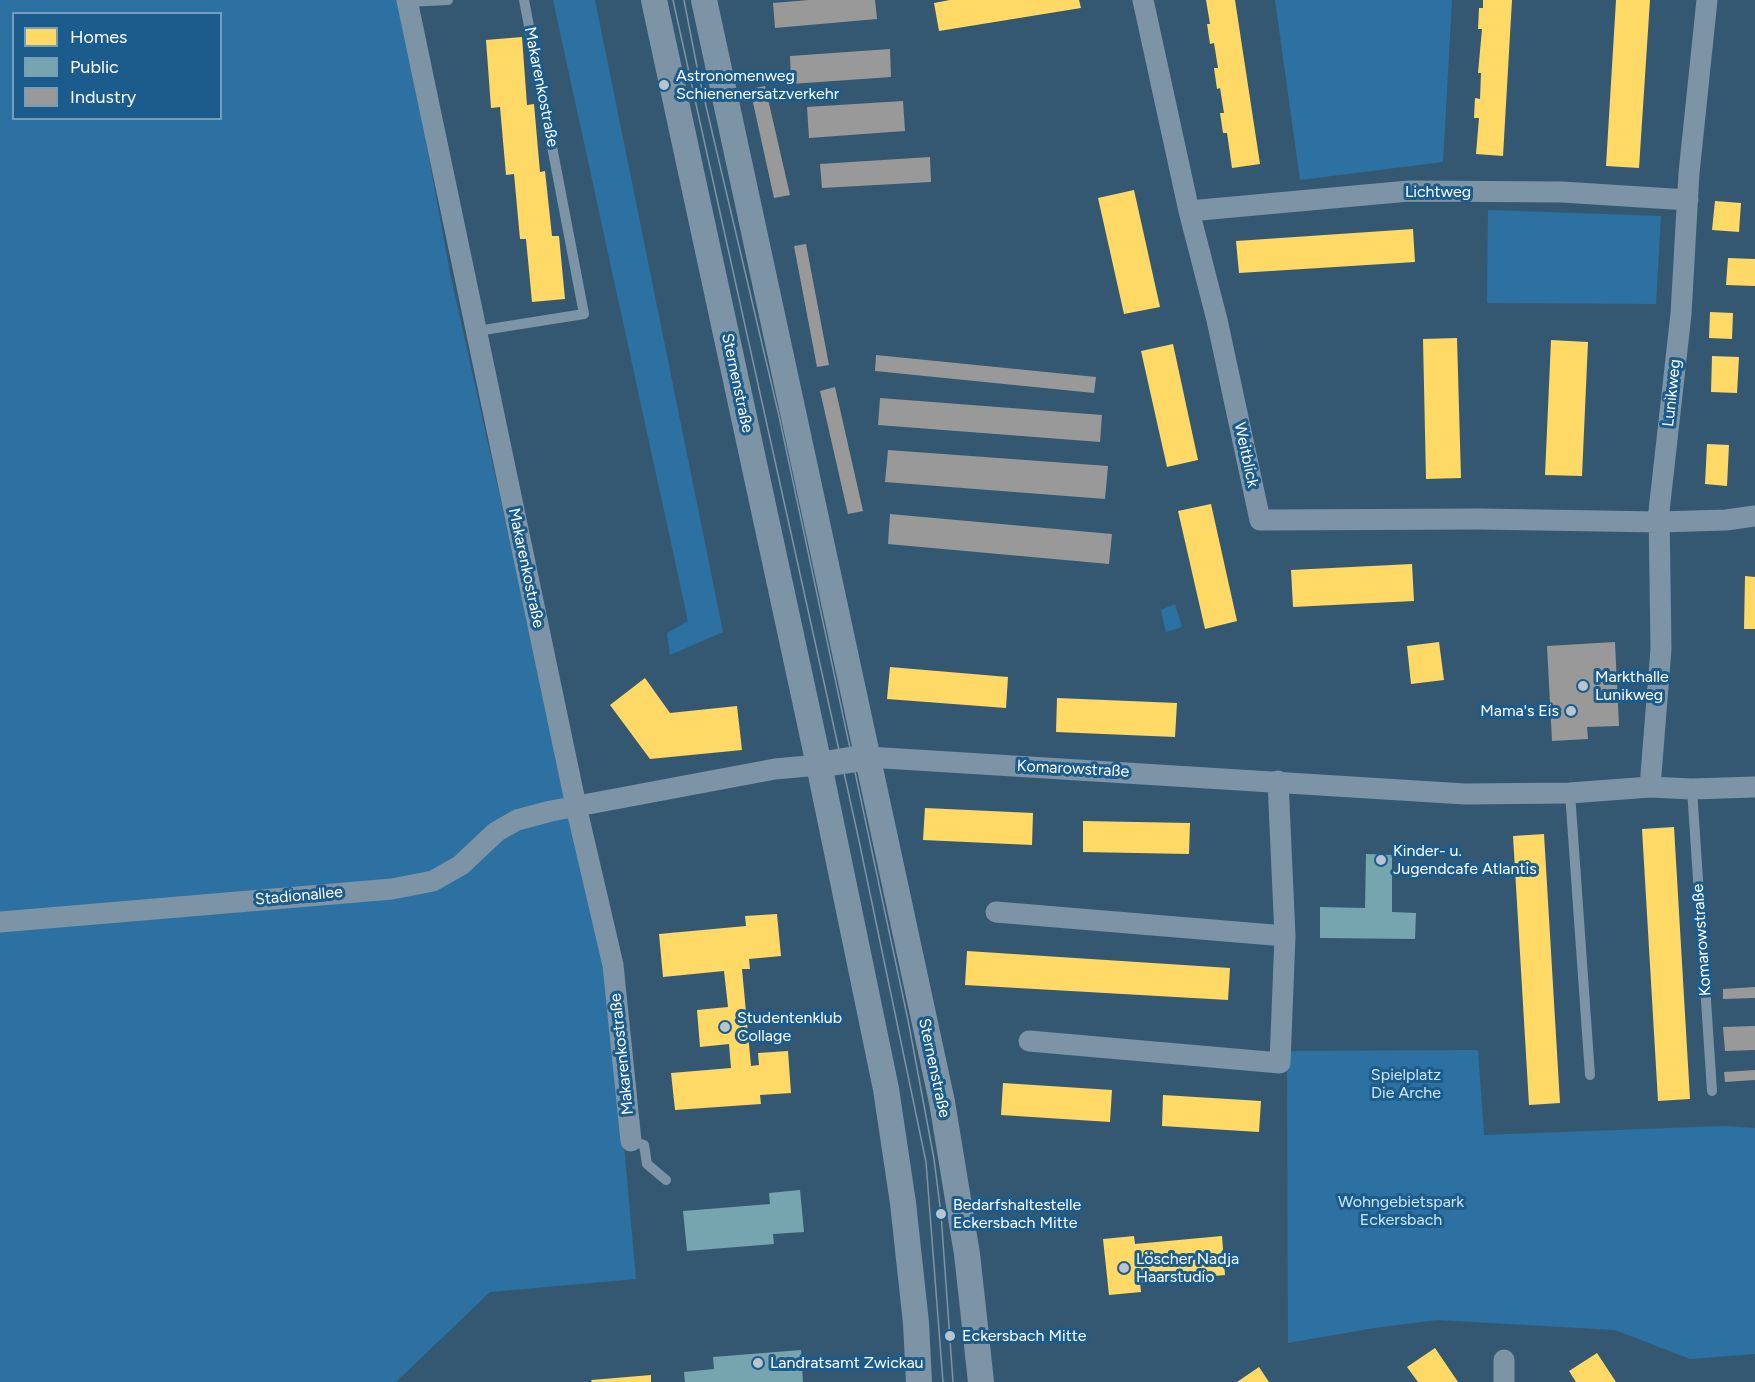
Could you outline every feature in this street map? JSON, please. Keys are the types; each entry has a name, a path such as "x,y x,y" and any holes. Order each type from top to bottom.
{"street":[{"name":"Sternenstraße","path":"654,0 819,765 886,1089 903,1203 916,1323 919,1382"},
{"name":"Sternenstraße","path":"704,0 942,1102 967,1254 981,1382"},
{"name":"Weitblick","path":"1143,0 1188,211 1217,320 1260,520 1480,519 1659,522"},
{"name":"Lunikweg","path":"1650,787 1660,650 1659,522 1681,314 1689,173 1707,0"},
{"name":"Makarenkostraße","path":"407,1 576,806 613,965 631,1141"},
{"name":"Lichtweg","path":"1188,211 1409,191 1562,192 1688,200"},
{"path":"1659,522 1726,520 1755,516"},
{"path":"576,806 775,769 868,757"},
{"name":"Komarowstraße","path":"868,757 1465,794 1570,793 1650,787 1692,789 1755,787"},
{"path":"1029,1041 1280,1063 1285,936 1278,781"},
{"name":"Stadionallee","path":"0,922 392,889 433,881 461,865 496,832 517,820 576,806"},
{"path":"996,912 1285,936"},
{"path":"1504,1360 1504,1382"}],"lane":[{"name":"Makarenkostraße","path":"407,1 448,0"},
{"name":"Makarenkostraße","path":"477,331 584,314 524,0"},
{"name":"Komarowstraße","path":"1692,789 1712,1091"},
{"path":"1570,793 1590,1075"},
{"name":"Makarenkostraße","path":"631,1141 644,1145 647,1164 666,1180"}],"green space":[{"path":"0,0 400,0 450,273 610,990 636,1279 490,1292 396,1382 0,1382"},
{"path":"553,0 595,0 723,632 670,655 667,633 688,621"},
{"path":"1275,0 1452,0 1443,162 1300,180"},
{"path":"1488,210 1661,216 1656,304 1487,303"},
{"path":"1175,604 1182,627 1166,632 1161,610"},
{"name":"Wohngebietspark Eckersbach","path":"1478,1050 1484,1135 1722,1126 1755,1128 1755,1354 1690,1359 1615,1330 1437,1320 1288,1343 1287,1051"}],"building: Homes":[{"path":"950,0 1079,0 1081,8 939,31 934,3"},
{"path":"1206,0 1235,0 1260,164 1232,168 1227,133 1223,133 1220,113 1224,113 1220,88 1217,89 1214,68 1218,68 1214,43 1210,44 1207,24 1210,24"},
{"path":"1483,0 1512,0 1503,156 1476,154 1479,118 1474,118 1475,98 1480,99 1481,73 1478,73 1482,29 1478,29 1479,8 1483,8"},
{"path":"1616,0 1650,0 1639,168 1606,166"},
{"path":"522,37 527,105 534,104 540,172 545,171 552,236 559,236 565,299 532,302 526,239 520,239 514,174 506,175 500,107 491,108 486,40"},
{"path":"1134,190 1160,307 1124,314 1098,198"},
{"path":"1715,201 1741,203 1739,232 1712,230"},
{"path":"1413,229 1415,262 1239,273 1236,241"},
{"path":"1728,258 1755,259 1755,286 1726,285"},
{"path":"1710,312 1733,313 1732,339 1709,338"},
{"path":"1457,338 1461,478 1426,479 1423,339"},
{"path":"1551,340 1588,342 1582,476 1545,475"},
{"path":"1173,344 1198,460 1167,467 1141,351"},
{"path":"1712,356 1739,357 1737,393 1711,392"},
{"path":"1707,444 1729,445 1727,486 1705,484"},
{"path":"1211,504 1237,621 1205,629 1178,511"},
{"path":"1412,564 1414,601 1293,607 1291,570"},
{"path":"1745,576 1755,577 1755,629 1744,629"},
{"path":"1439,642 1444,680 1411,684 1407,646"},
{"path":"890,667 1008,677 1006,708 887,699"},
{"path":"645,678 670,713 737,706 742,750 650,759 610,705"},
{"path":"1057,698 1177,703 1175,737 1056,732"},
{"path":"925,808 1033,813 1032,845 923,840"},
{"path":"1083,821 1190,823 1189,854 1083,852"},
{"path":"1674,827 1690,1099 1658,1101 1642,829"},
{"path":"1544,834 1560,1103 1529,1105 1513,836"},
{"path":"777,914 781,956 749,959 750,969 742,969 751,1066 759,1065 758,1053 788,1051 791,1093 760,1095 761,1104 675,1110 671,1073 731,1068 729,1044 700,1047 697,1010 728,1007 724,971 663,977 659,934 746,926 745,916"},
{"path":"967,951 1230,968 1228,1000 965,985"},
{"path":"1003,1083 1112,1090 1110,1122 1001,1115"},
{"path":"1163,1095 1261,1101 1259,1132 1162,1126"},
{"path":"1134,1236 1135,1244 1222,1236 1225,1275 1140,1283 1141,1292 1109,1295 1103,1239"},
{"path":"1435,1348 1458,1382 1418,1382 1407,1367"},
{"path":"1597,1353 1616,1382 1576,1382 1569,1371"},
{"path":"1259,1367 1269,1382 1237,1382"},
{"path":"651,1375 651,1382 592,1382 591,1380"}],"building: Public":[{"path":"1366,854 1392,855 1392,912 1416,913 1415,939 1320,938 1320,907 1365,908"},
{"path":"800,1190 804,1232 773,1234 774,1244 687,1251 683,1211 770,1204 769,1193"},
{"name":"Landratsamt Zwickau","path":"801,1350 803,1382 685,1382 684,1372 714,1369 713,1357"}],"building: Industry":[{"path":"809,0 875,0 877,19 775,28 773,3"},
{"path":"890,49 891,77 791,84 790,56"},
{"path":"765,86 790,195 774,198 750,89"},
{"path":"903,101 905,131 809,138 807,107"},
{"path":"930,157 931,182 822,188 820,164"},
{"path":"806,244 829,365 817,367 794,246"},
{"path":"876,355 1096,377 1094,393 875,371"},
{"path":"835,387 863,511 848,514 820,391"},
{"path":"880,398 1102,415 1100,442 878,425"},
{"path":"888,450 1108,466 1105,499 885,482"},
{"path":"890,514 1112,534 1109,564 888,544"},
{"name":"Markthalle Lunikweg","path":"1615,642 1619,726 1587,727 1588,739 1552,741 1547,646"},
{"path":"1755,987 1755,998 1723,999 1723,989"},
{"path":"1755,1026 1755,1050 1725,1051 1723,1027"},
{"path":"1755,1070 1755,1080 1725,1082 1724,1072"}],"tram line":[{"path":"673,0 858,836 926,1162 943,1382"},
{"path":"684,0 698,72 779,416 908,1020 934,1159 941,1214 953,1382"}],"place":[{"name":"Astronomenweg Schienenersatzverkehr","path":"664,85"},
{"name":"Markthalle Lunikweg","path":"1583,686"},
{"name":"Mama's Eis","path":"1571,711"},
{"name":"Kinder- u. Jugendcafe Atlantis","path":"1381,860"},
{"name":"Studentenklub Collage","path":"725,1027"},
{"name":"Bedarfshaltestelle Eckersbach Mitte","path":"941,1214"},
{"name":"Löscher Nadja Haarstudio","path":"1124,1268"},
{"name":"Eckersbach Mitte","path":"950,1336"},
{"name":"Landratsamt Zwickau","path":"758,1363"}],"park label":[{"name":"Spielplatz Die Arche","path":"1406,1084"}]}
